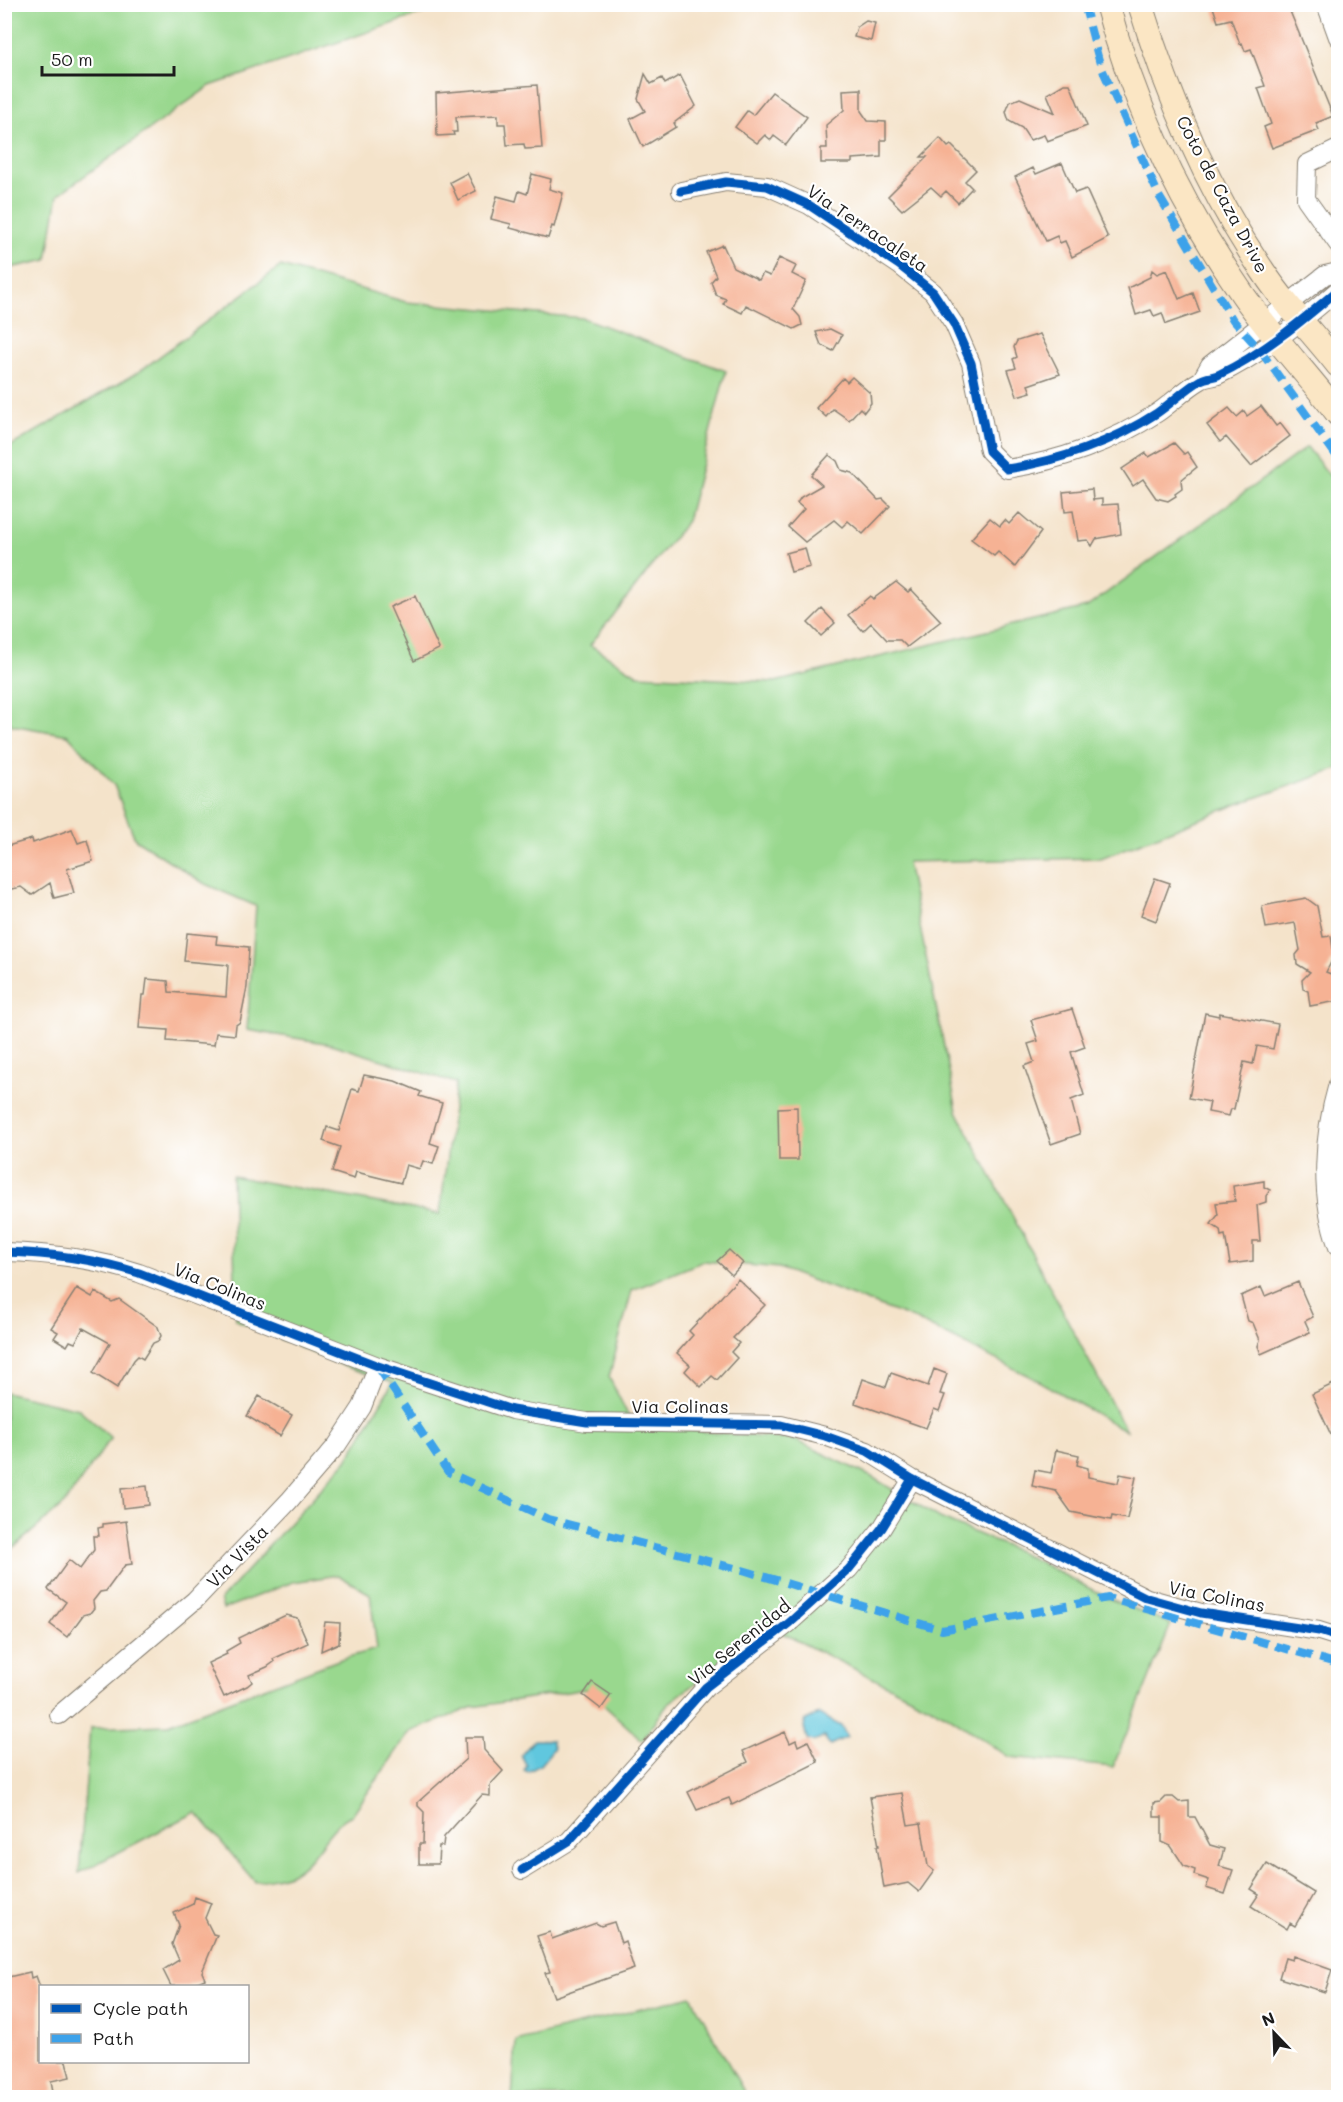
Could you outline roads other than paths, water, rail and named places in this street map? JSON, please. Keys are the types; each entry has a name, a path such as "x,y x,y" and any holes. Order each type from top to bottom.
{"main road":[{"name":"Coto de Caza Drive","path":"1107,4 1131,80 1156,141 1209,243 1240,291 1338,414"},
{"name":"Coto de Caza Drive","path":"1140,4 1168,90 1209,178 1259,265 1338,365"}],"street":[{"path":"1326,4 1338,37"},
{"path":"1338,149 1307,164 1306,199 1338,244"},
{"name":"Via Terracaleta","path":"681,190 726,182 767,186 809,205 933,292 954,324 971,363 989,451 1007,469 1039,464 1116,437 1157,414 1202,379 1210,365 1271,330 1295,312"},
{"path":"1295,312 1325,275 1338,272"},
{"path":"1295,312 1338,290"},
{"path":"1338,1084 1329,1116 1325,1153 1330,1212 1338,1247"},
{"name":"Via Colinas","path":"4,1252 47,1253 112,1265 165,1282 378,1366 512,1410 587,1422 781,1425 825,1436 867,1451 912,1479 1147,1598 1201,1613 1319,1631 1338,1637"},
{"name":"Via Vista","path":"59,1714 195,1600 282,1510 337,1445 362,1407 378,1366"},
{"name":"Via Serenidad","path":"522,1870 569,1841 706,1687 789,1623 849,1569 882,1528 912,1479"}],"water":[{"path":"819,1714 841,1726 847,1737 830,1745 824,1737 813,1741 807,1739 804,1727 806,1720"},
{"path":"534,1740 551,1740 554,1748 540,1765 528,1772 524,1770 527,1766 521,1755"}]}
